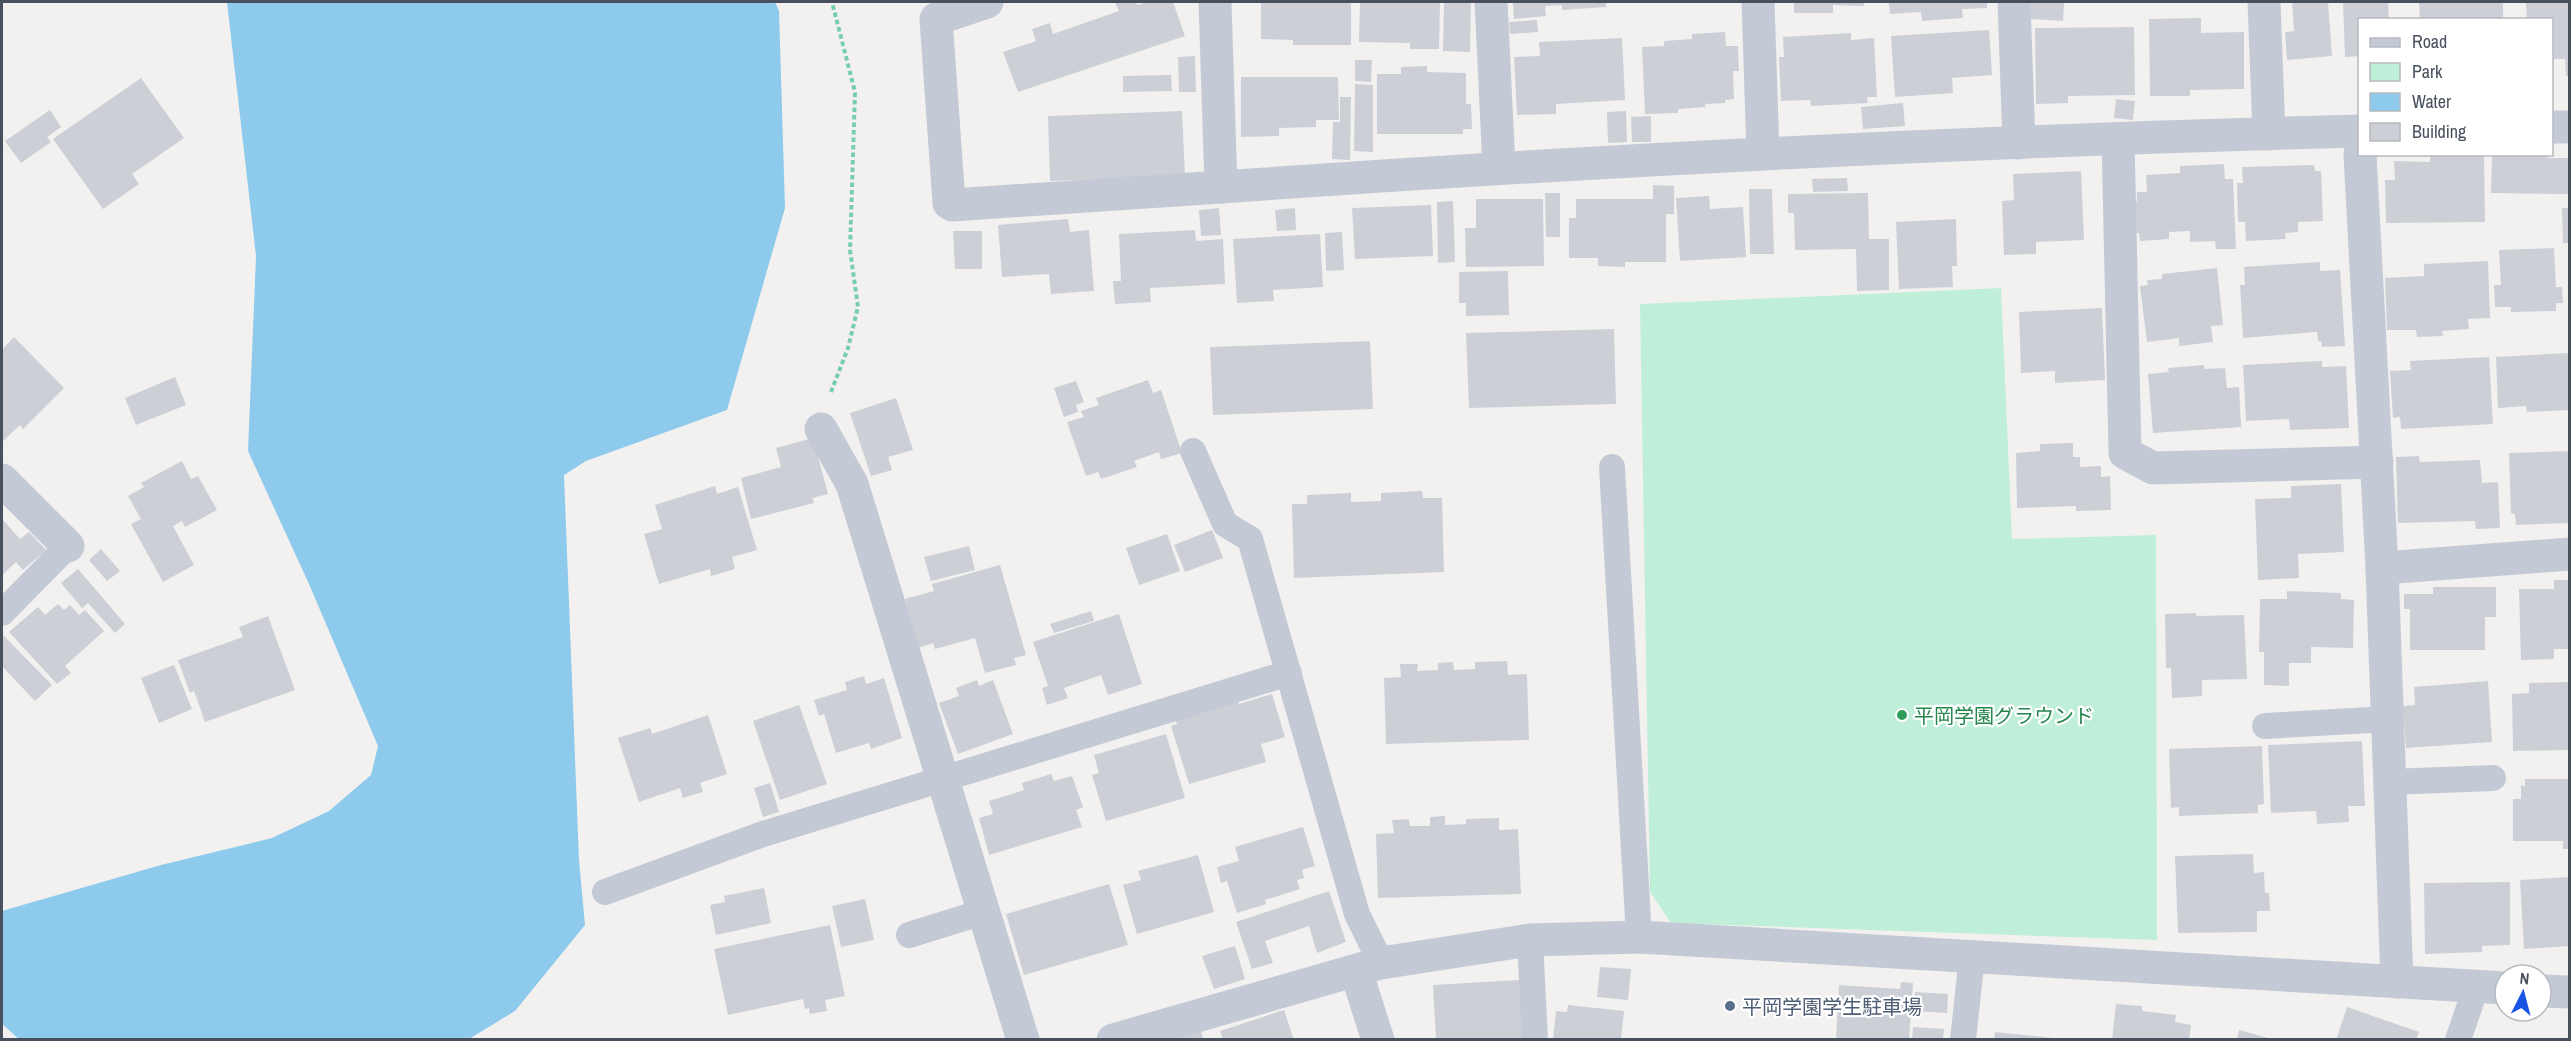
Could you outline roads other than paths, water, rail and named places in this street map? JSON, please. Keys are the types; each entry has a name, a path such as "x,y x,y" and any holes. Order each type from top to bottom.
{"street":[{"path":"987,2 936,19 949,203 952,205 1499,167 2019,143 2358,131"},
{"path":"1215,2 1221,187"},
{"path":"1491,2 1499,167"},
{"path":"1758,2 1763,154"},
{"path":"2014,2 2019,143"},
{"path":"2264,2 2269,134"},
{"path":"2553,127 2570,127"},
{"path":"2118,139 2125,453 2153,468 2377,462"},
{"path":"2360,156 2382,568 2397,982"},
{"path":"821,429 852,484 1023,1040"},
{"path":"2,480 68,546"},
{"path":"2382,568 2570,554"},
{"path":"1113,1040 1368,967 1530,940 1639,937 2491,988"},
{"path":"1368,967 1378,1040"},
{"path":"2553,991 2570,992"}],"lane":[{"path":"1193,451 1225,524 1250,539 1357,914 1368,967"},
{"path":"1612,467 1639,937"},
{"path":"2,613 68,546"},
{"path":"604,892 763,834 1289,673"},
{"path":"2265,726 2388,719"},
{"path":"2390,782 2493,778"},
{"path":"909,934 983,912"},
{"path":"1530,940 1535,1040"},
{"path":"1963,1040 1972,956"},
{"path":"2458,1040 2491,988"}],"water":[{"path":"227,2 775,2 779,11 785,208 727,410 586,461 564,475 579,860 585,925 515,1011 469,1039 20,1040 2,1024 2,911 161,865 272,838 329,811 371,775 378,746 309,584 248,451 256,256"}],"place":[{"name":"平岡学園グラウンド","path":"1902,715"},
{"name":"平岡学園学生駐車場","path":"1730,1006"}]}
